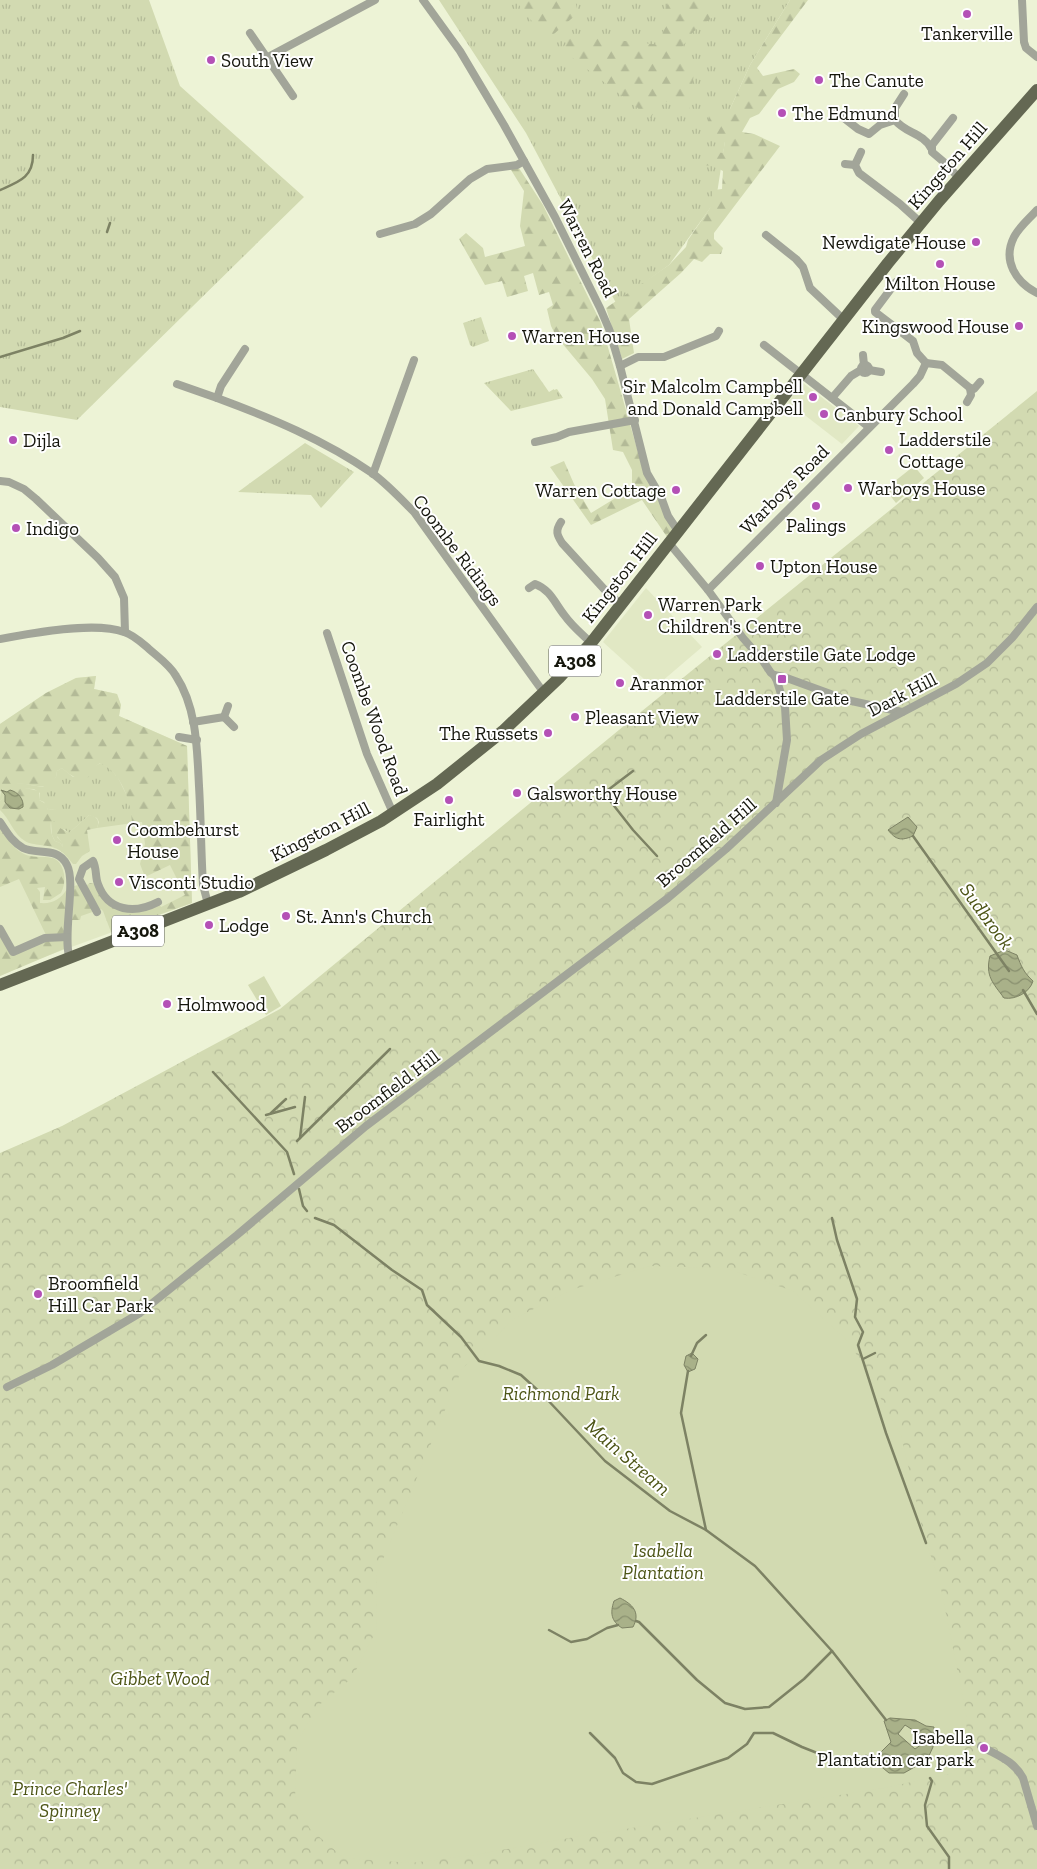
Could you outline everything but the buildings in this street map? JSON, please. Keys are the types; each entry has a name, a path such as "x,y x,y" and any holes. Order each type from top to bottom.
{"main road":[{"name":"Kingston Hill","path":"0,985 69,956 239,892 295,866 358,834 393,813 454,771 503,731 544,694 591,643 843,319 921,223 1037,90"}],"street":[{"path":"268,58 375,0"},
{"name":"Warren Road","path":"423,0 460,52 524,161 600,308 609,329 620,366 647,473 661,498 668,516 678,531"},
{"path":"1022,0 1024,42 1026,48 1037,57"},
{"path":"250,33 294,96"},
{"path":"904,94 895,108 895,120 903,128 924,138 932,152 960,179"},
{"path":"835,111 858,129 870,134 880,125 895,120"},
{"path":"931,148 932,144 953,118"},
{"path":"855,165 861,152"},
{"path":"380,234 415,224 431,214 470,179 487,168 517,165 524,161"},
{"path":"845,164 855,165"},
{"path":"855,165 859,173 900,204 921,223"},
{"path":"1037,210 1013,238 1010,257 1016,276 1023,285 1037,293"},
{"path":"766,235 803,266 810,288 843,319"},
{"path":"896,282 875,312 913,341 917,353 925,365 942,365 970,388 971,395 967,402"},
{"path":"620,366 638,357 664,357 716,336 720,331"},
{"path":"764,345 869,427"},
{"path":"217,398 221,386 245,349"},
{"path":"863,355 865,368"},
{"path":"373,474 414,360"},
{"name":"Warboys Road","path":"708,590 913,384 920,376 925,365"},
{"path":"832,398 851,376 865,368 881,372"},
{"path":"970,388 974,389 980,382"},
{"name":"Coombe Ridings","path":"177,384 270,418 321,443 373,474 414,512 544,694"},
{"path":"535,442 569,432 634,420"},
{"path":"0,480 24,489 36,499 98,558 115,577 124,598 125,632"},
{"path":"561,522 556,528 557,535 562,543 621,605"},
{"path":"669,543 741,632 770,673 784,676 847,700 902,712"},
{"path":"530,588 535,584 543,587 552,596 566,617 591,643"},
{"name":"Dark Hill","path":"776,803 821,760 861,734 956,684 988,662 1012,638 1037,607"},
{"path":"0,639 49,630 103,628 125,632 160,658 176,675 188,700 197,740 202,885 208,904"},
{"name":"Coombe Wood Road","path":"327,633 367,754 393,813"},
{"path":"774,675 783,697 787,726 786,753 775,799 776,803"},
{"path":"224,717 228,706"},
{"path":"193,722 224,717"},
{"path":"224,717 234,726"},
{"path":"179,737 197,740"},
{"name":"Broomfield Hill","path":"7,1387 52,1365 140,1313 237,1235 366,1126 668,898 726,849 776,803"},
{"path":"0,822 14,842 24,848 55,853 67,865 70,882 67,937 69,956"},
{"path":"97,912 79,880 83,868 93,861 96,866 97,883 116,906 125,909 136,909 148,907 158,902"},
{"path":"70,882 79,880"},
{"path":"0,929 13,952 45,938 67,937"},
{"path":"981,1746 1008,1760 1019,1771 1023,1778 1037,1826"}],"shaded area":[{"name":"Canbury School","path":"803,383 859,426 842,444 788,402"},
{"name":"Warren Park Children's Centre","path":"646,588 702,647 654,688 603,642"},
{"path":"96,676 94,689 117,694 121,705 119,716 187,746 192,903 33,961 0,976 0,724 46,693 76,678"}],"green space":[{"path":"0,0 149,0 180,86 304,197 77,420 0,407"},
{"path":"439,0 790,0 750,65 730,109 716,200 669,265 616,303 526,133"},
{"path":"515,0 575,0 578,13 547,40"},
{"path":"669,0 709,0 713,17 693,32 680,50 663,46 695,65 689,111 660,99 651,118 562,50 571,35 661,45 663,31 670,20 663,16"},
{"path":"790,0 808,0 757,68 763,76 794,69 800,74 794,82 778,89 759,114 750,118 742,132 754,134 780,146 714,233 714,239 723,248 721,254 710,254 702,262 694,259 629,319 634,353 622,359 606,308 669,265 686,247 688,240 710,208 714,190 722,189 723,171 698,162 704,150 723,153 725,141 707,127 709,116 730,109 750,65"},
{"path":"508,165 517,165 543,205 601,323 644,473 658,497 673,530 667,537 642,500 591,525 550,467 564,461 574,484 591,513 632,488 632,470 623,452 613,450 605,399 592,379 556,336 551,326 547,309 553,305 549,292 539,295 533,273 524,276 528,291 507,297 502,281 485,285 459,239 466,233 483,248 485,257 525,246 520,226 524,191"},
{"path":"481,317 489,341 473,347 470,345 463,323"},
{"path":"533,369 549,392 557,389 563,398 511,411 484,383"},
{"name":"Richmond Park","path":"1037,391 1037,1869 0,1869 0,1153 62,1126 280,1009 642,711"},
{"path":"305,443 354,472 321,508 311,495 238,492"},
{"path":"914,466 924,478 896,503 885,489"},
{"path":"96,676 94,689 117,694 121,705 119,716 187,746 192,903 111,932 101,909 81,916 80,920 72,920 74,886 78,885 81,889 90,883 96,884 118,909 159,904 161,907 185,895 170,865 145,877 140,864 145,844 142,822 132,822 127,796 114,773 100,763 92,769 89,777 85,778 74,777 62,768 57,771 56,777 49,786 17,783 10,784 0,792 0,724 46,693 76,678"},
{"path":"101,763 111,769 119,780 130,802 133,823 97,828 99,822 97,818 89,815 69,833 64,829 57,837 62,842 63,847 55,841 52,835 51,821 58,821 55,809 48,810 44,802 39,800 40,793 34,789 11,788 0,801 1,792 9,784 15,783 43,787 56,777 57,771 62,768 73,777"},
{"path":"11,788 39,791 39,800 46,804 48,810 55,809 60,813 62,817 59,821 51,821 51,829 55,841 63,847 56,834 60,828 69,833 89,815 96,818 98,821 97,828 87,830 90,851 82,856 76,864 73,864 59,850 28,843 21,838 0,810 0,801"},
{"path":"0,828 20,852 30,856 53,858 62,866 64,886 61,893 50,900 43,900 45,887 37,888 40,892 40,903 48,903 55,900 62,896 67,889 65,934 46,935 19,879 0,887"},
{"path":"0,935 10,954 44,940 64,940 64,949 0,976"},
{"path":"264,976 281,1006 266,1015 248,985"},
{"name":"Isabella Plantation","path":"650,1266 725,1268 793,1291 850,1343 901,1435 923,1532 940,1584 966,1714 967,1743 953,1773 884,1788 474,1855 411,1863 344,1858 310,1829 295,1799 297,1742 318,1706 352,1678 376,1631 377,1574 462,1369 514,1319 571,1290"}],"water":[{"path":"1,790 7,792 10,790 18,794 23,801 23,807 19,809 10,808 5,802 5,795"},
{"path":"908,817 917,827 913,836 899,839 888,830"},
{"path":"1005,950 1017,955 1023,969 1033,981 1026,992 1013,998 1004,998 989,974 990,956"},
{"path":"692,1353 698,1359 695,1369 688,1372 684,1365 686,1356"},
{"path":"620,1598 628,1603 636,1613 633,1627 622,1628 614,1620 612,1609 614,1601"},
{"path":"890,1718 915,1720 926,1726 934,1727 933,1747 927,1760 904,1773 889,1773 878,1764 879,1754 891,1742 884,1721","holes":["905,1725 916,1732 922,1744 915,1749 898,1734"]}],"waterway":[{"path":"0,190 27,174 33,155"},
{"path":"107,232 110,223"},
{"path":"0,357 80,331"},
{"path":"633,771 604,793 633,830 657,856"},
{"name":"Sudbrook","path":"913,836 1009,971"},
{"name":"Sudbrook","path":"1023,990 1037,1014"},
{"path":"297,1141 390,1049"},
{"path":"213,1072 287,1152 294,1174"},
{"path":"300,1138 305,1097"},
{"path":"271,1113 286,1099"},
{"path":"266,1115 295,1107"},
{"path":"299,1189 303,1206 307,1211"},
{"name":"Main Stream","path":"315,1218 334,1225 392,1270 422,1290 427,1305 461,1337 479,1361 499,1366 521,1375 543,1395 605,1461 670,1511 706,1530 755,1566 832,1651 886,1720"},
{"path":"832,1218 837,1240 857,1299 855,1317 863,1332 858,1345 886,1433 926,1543"},
{"path":"691,1356 697,1343 706,1335"},
{"path":"863,1359 875,1353"},
{"path":"688,1371 681,1413 706,1530"},
{"path":"636,1621 697,1680 725,1703 745,1709 769,1707 804,1679 832,1651"},
{"path":"549,1630 571,1642 587,1639 607,1628 618,1625"},
{"path":"590,1733 615,1758 623,1773 636,1782 652,1784 728,1758 747,1744 754,1733 773,1733 835,1760 853,1760 866,1756 878,1758"},
{"path":"930,1778 932,1781 925,1805 927,1826 949,1857 949,1869"}],"place":[{"name":"Tankerville","path":"967,14"},
{"name":"South View","path":"211,60"},
{"name":"The Canute","path":"819,80"},
{"name":"The Edmund","path":"782,113"},
{"name":"Newdigate House","path":"976,242"},
{"name":"Milton House","path":"940,264"},
{"name":"Kingswood House","path":"1019,326"},
{"name":"Warren House","path":"512,336"},
{"name":"Sir Malcolm Campbell and Donald Campbell","path":"813,397"},
{"name":"Canbury School","path":"824,414"},
{"name":"Dijla","path":"13,440"},
{"name":"Ladderstile Cottage","path":"889,450"},
{"name":"Warboys House","path":"848,488"},
{"name":"Warren Cottage","path":"676,490"},
{"name":"Palings","path":"816,506"},
{"name":"Indigo","path":"16,528"},
{"name":"Upton House","path":"760,566"},
{"name":"Warren Park Children's Centre","path":"648,615"},
{"name":"Ladderstile Gate Lodge","path":"717,654"},
{"name":"Ladderstile Gate","path":"782,679"},
{"name":"Aranmor","path":"620,683"},
{"name":"Pleasant View","path":"575,717"},
{"name":"The Russets","path":"548,733"},
{"name":"Galsworthy House","path":"517,793"},
{"name":"Fairlight","path":"449,800"},
{"name":"Coombehurst House","path":"117,840"},
{"name":"Visconti Studio","path":"119,882"},
{"name":"St. Ann's Church","path":"286,916"},
{"name":"Lodge","path":"209,925"},
{"name":"Holmwood","path":"167,1004"},
{"name":"Broomfield Hill Car Park","path":"38,1294"},
{"name":"Isabella Plantation car park","path":"984,1748"}],"park label":[{"name":"Gibbet Wood","path":"160,1678"},
{"name":"Prince Charles' Spinney","path":"70,1799"}]}
